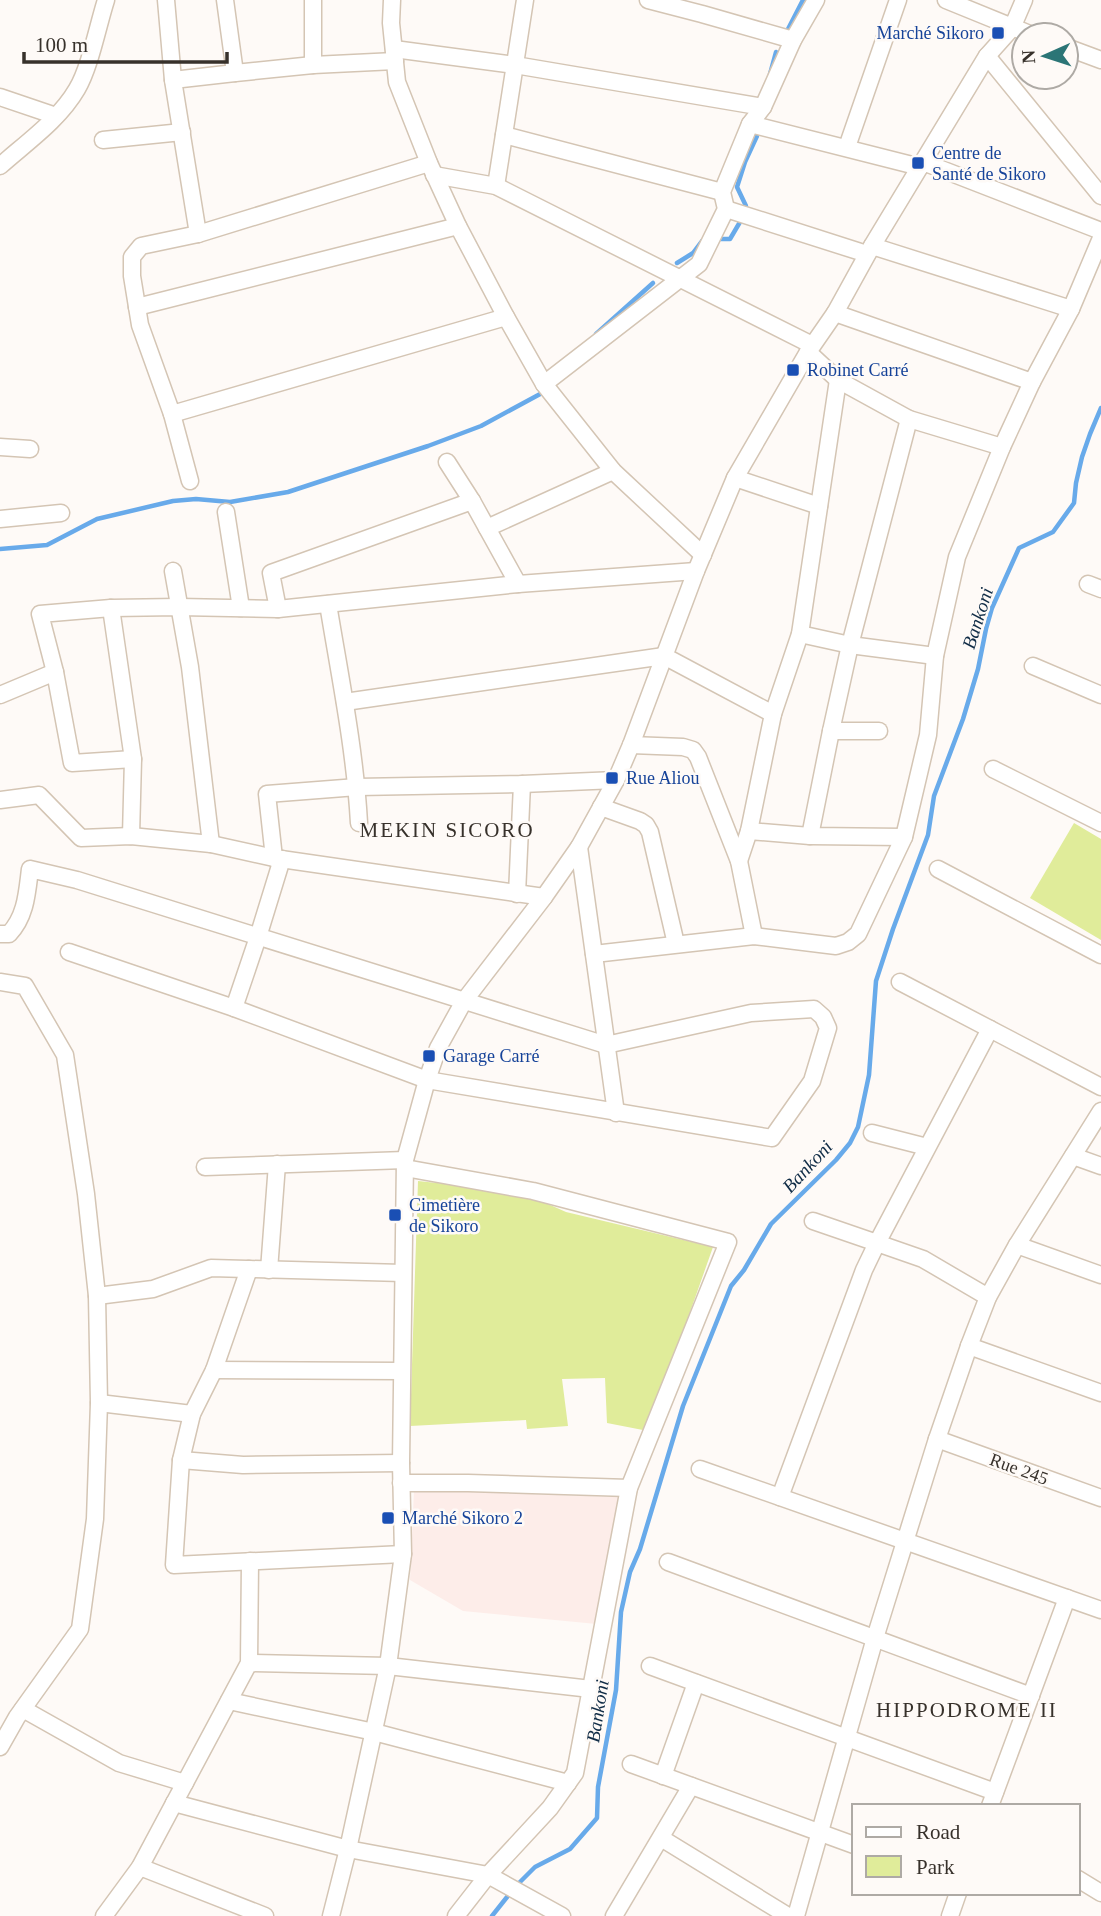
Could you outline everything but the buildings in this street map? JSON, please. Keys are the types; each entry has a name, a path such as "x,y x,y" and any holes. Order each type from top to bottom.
{"street":[{"path":"0,166 56,116 78,88 106,0"},
{"path":"166,0 173,80 198,234"},
{"path":"225,0 234,73"},
{"path":"313,0 313,65"},
{"path":"392,0 391,23 397,82 458,226 506,317 544,384 613,471 703,555"},
{"path":"496,186 524,0"},
{"path":"648,0 704,7 793,40"},
{"path":"544,384 699,264 726,209 722,192 750,124 763,107 793,40 816,0"},
{"path":"847,147 898,0"},
{"path":"946,0 1010,27"},
{"path":"1015,21 1024,0"},
{"path":"331,1916 388,1666 403,1554 401,1371 405,1164 438,1048 464,1001 579,847 616,780 631,745 696,570 735,478 810,348 835,313 987,56 1010,30"},
{"path":"1080,52 1101,60"},
{"path":"173,80 394,55 514,65 763,107"},
{"path":"987,56 1101,197"},
{"path":"0,97 56,116"},
{"path":"750,124 922,164 1101,231"},
{"path":"103,139 182,132"},
{"path":"504,135 722,192"},
{"path":"190,481 172,414 140,326 132,276 132,257 141,246 198,234 432,169 496,186 681,278 810,348 838,380 909,419 1002,447"},
{"path":"726,209 1071,309"},
{"path":"136,307 458,226"},
{"path":"594,954 754,936 836,946 848,942 858,934 904,836 928,734 935,656 957,557 1002,447 1032,382 1071,309 1101,238"},
{"path":"835,313 1032,382"},
{"path":"172,414 506,317"},
{"path":"739,861 749,831 773,714 800,634 838,380"},
{"path":"810,836 850,645 909,419"},
{"path":"0,447 30,449"},
{"path":"447,462 518,584"},
{"path":"487,528 613,471"},
{"path":"735,478 819,506"},
{"path":"278,609 271,573 472,501"},
{"path":"226,512 241,608"},
{"path":"0,519 61,513"},
{"path":"133,759 72,763 55,672 40,614 111,608 278,609 518,584 696,570"},
{"path":"173,571 190,667 211,844"},
{"path":"327,604 345,702 357,787 359,823"},
{"path":"111,608 133,759 131,836"},
{"path":"800,634 850,645 935,656"},
{"path":"345,702 664,656 773,714"},
{"path":"1033,666 1101,695"},
{"path":"0,695 55,672"},
{"path":"831,731 879,731"},
{"path":"631,745 682,747 693,750 698,757 739,861 754,936"},
{"path":"993,769 1101,823"},
{"path":"234,1008 258,937 278,858 267,794 357,787 616,780"},
{"path":"517,894 522,784"},
{"path":"0,800 39,795 81,838 131,836 211,844 278,858 544,897"},
{"path":"601,807 640,821 650,832 676,944"},
{"path":"749,831 810,836 904,836"},
{"path":"579,847 616,1113"},
{"path":"0,934 9,934 18,925 24,910 30,869 77,880 606,1045 751,1013 814,1009 823,1017 828,1028 812,1081 772,1138 427,1080 234,1008 69,952"},
{"path":"938,869 1101,955"},
{"path":"0,982 25,986 65,1055 86,1194 97,1296 99,1403 95,1519 80,1629 23,1709 0,1747"},
{"path":"900,982 1101,1087"},
{"path":"780,1497 863,1270 990,1029"},
{"path":"796,1916 875,1639 969,1346 988,1297 1017,1245 1101,1111"},
{"path":"872,1133 927,1147"},
{"path":"1073,1156 1101,1166"},
{"path":"269,1270 277,1164"},
{"path":"205,1167 405,1164 533,1192 728,1242 629,1488 575,1773 551,1808 488,1875 456,1916"},
{"path":"813,1221 923,1259 988,1297"},
{"path":"1017,1245 1101,1275"},
{"path":"97,1296 153,1289 211,1268 403,1273"},
{"path":"249,1269 214,1370 192,1414 181,1460 174,1565 403,1554"},
{"path":"969,1346 1101,1393"},
{"path":"214,1370 401,1371"},
{"path":"99,1403 192,1414"},
{"name":"Rue 245","path":"937,1440 1101,1498"},
{"path":"181,1460 243,1465 401,1462"},
{"path":"700,1469 1101,1610"},
{"path":"401,1483 629,1488"},
{"path":"104,1916 140,1867 249,1663 250,1561"},
{"path":"668,1562 1031,1696"},
{"path":"650,1666 846,1738 993,1799 1067,1598"},
{"path":"249,1663 388,1666 591,1689"},
{"path":"663,1776 696,1682"},
{"path":"229,1701 374,1732 568,1783"},
{"path":"23,1709 119,1763 185,1783"},
{"path":"631,1764 852,1844"},
{"path":"614,1916 691,1786"},
{"path":"174,1803 348,1849 488,1875 562,1916"},
{"path":"661,1838 788,1916"},
{"path":"140,1867 265,1916"},
{"path":"1080,1880 1101,1893"},
{"path":"950,1916 957,1895"}],"shaded area":[{"path":"414,1490 619,1497 607,1625 463,1611 410,1580"}],"green space":[{"path":"1074,823 1101,839 1101,940 1030,898"},
{"path":"418,1181 494,1189 530,1196 566,1212 713,1247 648,1431 607,1423 605,1378 562,1379 568,1426 527,1429 526,1420 410,1426"}],"waterway":[{"path":"787,31 803,0"},
{"path":"770,74 776,52"},
{"path":"746,206 737,187 757,136"},
{"path":"718,239 730,239 740,222"},
{"path":"677,263 693,253 702,241"},
{"path":"596,334 653,283"},
{"path":"0,549 47,545 97,519 173,501 196,499 230,502 288,492 481,426 542,393"},
{"name":"Bankoni","path":"517,1885 535,1867 570,1849 597,1818 598,1787 616,1690 621,1612 630,1572 640,1549 683,1406 731,1286 744,1270 771,1224 836,1160 850,1143 858,1127 869,1075 876,981 928,835 934,796 963,719 992,608 1019,548 1053,532 1074,503 1082,457 1101,408"},
{"name":"Bankoni","path":"492,1916 511,1892"}],"place":[{"name":"Marché Sikoro","path":"998,33"},
{"name":"Centre de Santé de Sikoro","path":"918,163"},
{"name":"Robinet Carré","path":"793,370"},
{"name":"Rue Aliou","path":"612,778"},
{"name":"Garage Carré","path":"429,1056"},
{"name":"Cimetière de Sikoro","path":"395,1215"},
{"name":"Marché Sikoro 2","path":"388,1518"}],"district":[{"name":"MEKIN SICORO","path":"447,830"},
{"name":"HIPPODROME II","path":"967,1710"}]}
